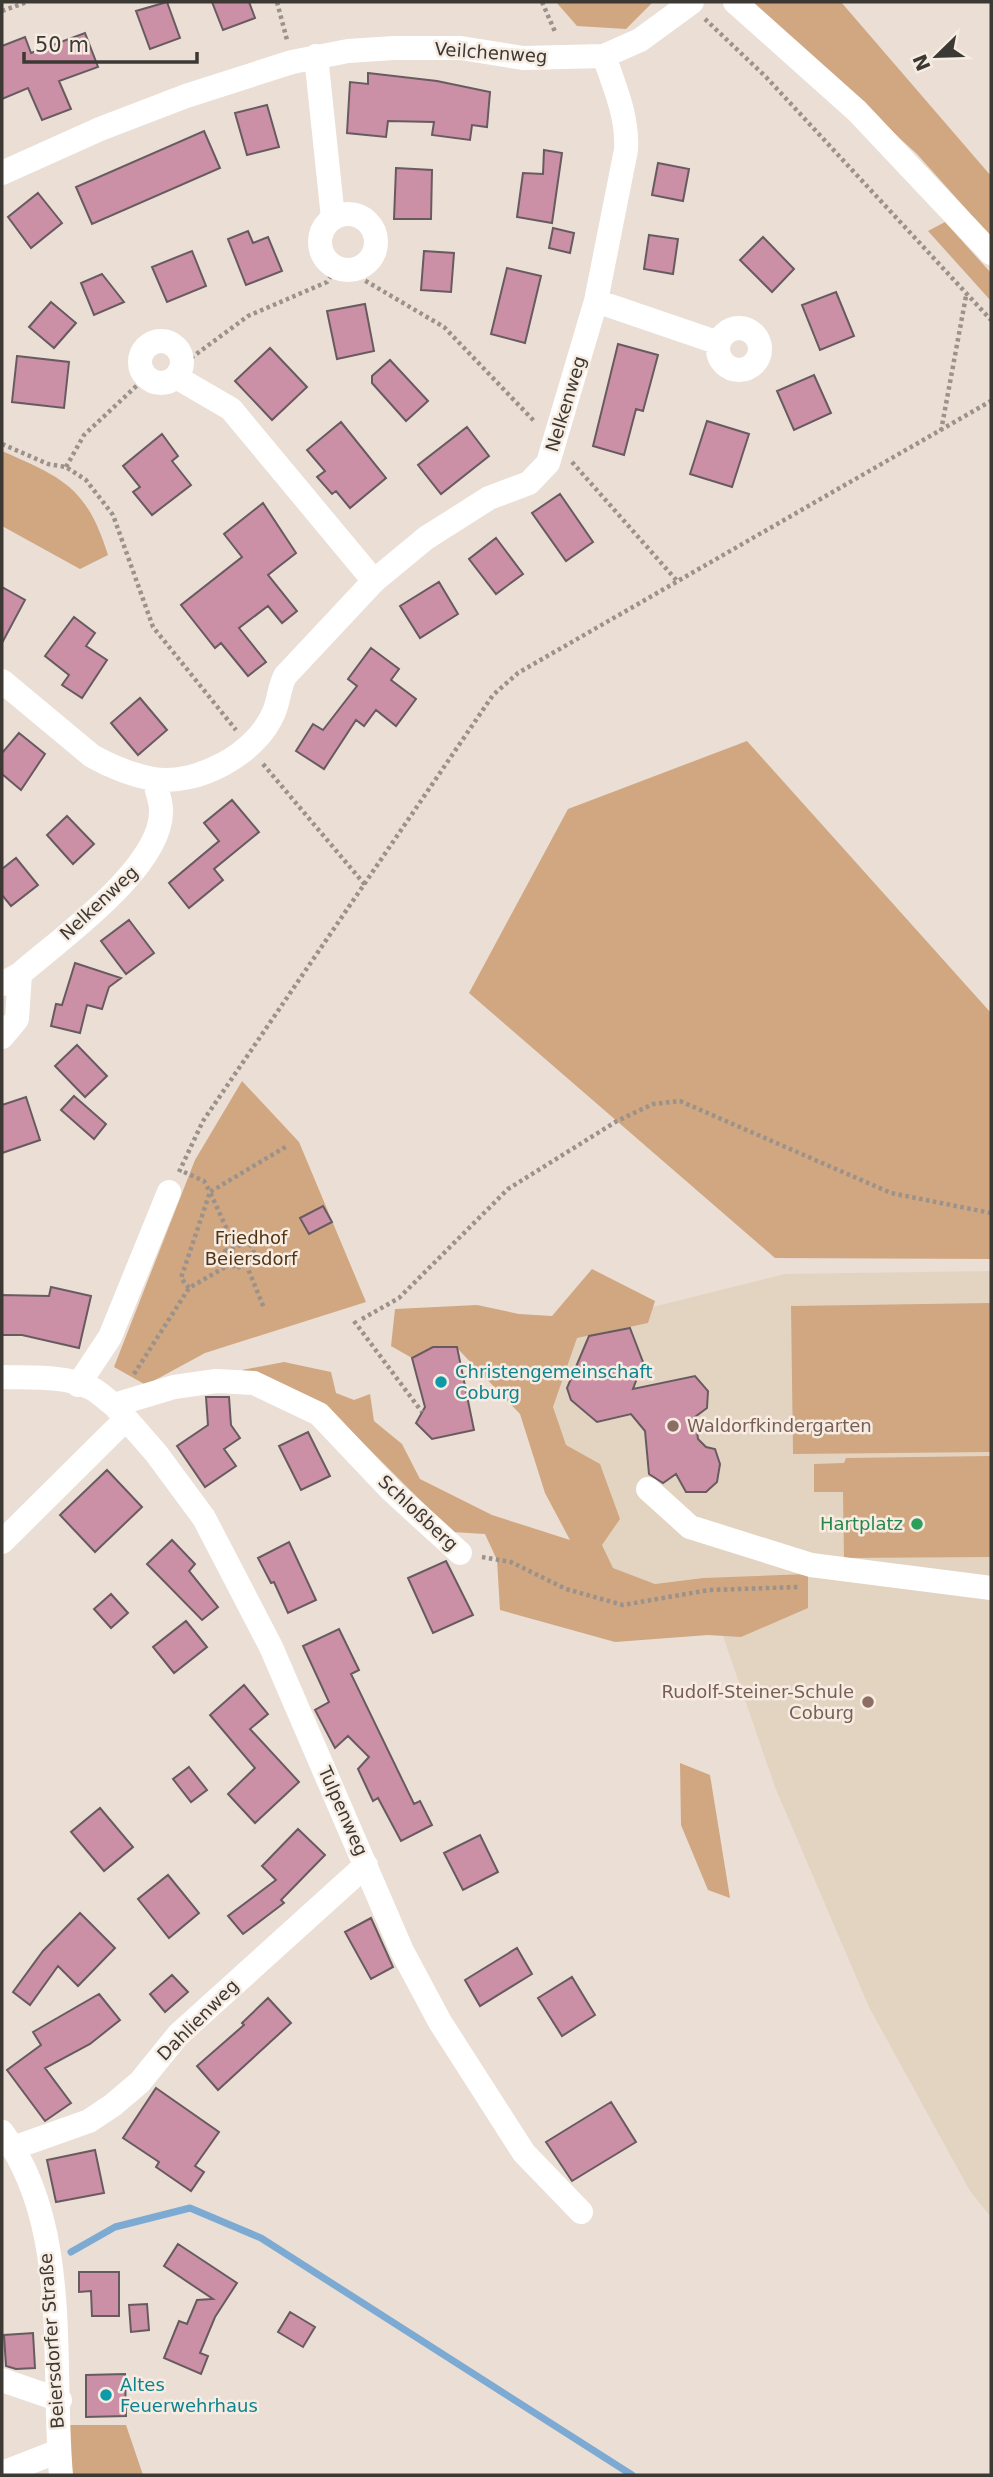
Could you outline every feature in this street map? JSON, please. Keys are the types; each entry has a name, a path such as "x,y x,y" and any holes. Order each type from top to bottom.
{"street":[{"name":"Veilchenweg","path":"2,173 100,129 186,96 304,59 394,48 461,48 523,58 604,57 640,40 691,2"},
{"path":"735,2 857,111 991,253"},
{"name":"Nelkenweg","path":"2,681 92,756 107,764 154,779 204,773 230,760 248,746 274,712 285,676 374,581 426,538 478,505 529,483 548,463 556,444 596,302 627,132 604,57"},
{"path":"304,59 334,218"},
{"path":"349,214 359,216 374,232 373,254 347,268 321,252 319,241 322,230 334,218 349,214"},
{"path":"596,302 719,343"},
{"path":"168,342 180,353 179,369 161,383 146,377 139,363 145,347 152,343 168,342"},
{"path":"179,369 231,409 374,581"},
{"name":"Nelkenweg","path":"2,1037 17,1019 11,979 136,872 153,843 161,812 154,779"},
{"path":"78,1385 110,1337 175,1181"},
{"path":"2,1377 57,1379 91,1388 119,1413 2,1542"},
{"name":"Schloßberg","path":"119,1413 174,1387 216,1381 254,1383 320,1414 390,1490 460,1553"},
{"name":"Tulpenweg","path":"119,1413 156,1453 204,1518 271,1647 402,1951 440,2022 524,2153 581,2212"},
{"path":"648,1489 690,1527 811,1565 991,1588"},
{"name":"Dahlienweg","path":"8,2140 89,2121 113,2105 141,2082 178,2035 366,1865"},
{"name":"Beiersdorfer Straße","path":"8,2140 41,2221 51,2275 60,2400 60,2463"},
{"path":"2,2380 60,2400"},
{"path":"2,2473 60,2463"}],"path":[{"path":"2,10 27,2"},
{"path":"277,2 304,59"},
{"path":"542,2 550,16 563,58"},
{"path":"691,2 766,77 991,320"},
{"path":"179,369 248,316 327,282 347,268 444,327 556,444 678,582"},
{"path":"941,431 966,295"},
{"path":"66,467 83,435 146,377"},
{"path":"235,1247 204,1181 175,1181 203,1121 366,886 493,695 518,673 991,401"},
{"path":"2,444 48,464 66,467 86,480 113,515 153,627 248,746 366,886"},
{"path":"362,1319 399,1298 508,1189 617,1121 653,1104 680,1101 891,1193 991,1213"},
{"path":"189,1288 181,1278 210,1192 287,1146"},
{"path":"250,1242 257,1259 235,1269 232,1263 225,1251 250,1242"},
{"path":"119,1413 189,1288 232,1263"},
{"path":"246,1264 264,1308"},
{"path":"354,1321 422,1412"},
{"name":"Schloßberg","path":"460,1553 510,1562 566,1589 623,1605 709,1590 812,1586"}],"shaded area":[{"name":"Rudolf-Steiner-Schule Coburg","path":"991,1271 991,2217 970,2191 869,2007 775,1787 703,1578 655,1584 613,1568 583,1507 524,1339 785,1274"}],"green space":[{"path":"556,2 653,2 626,29 577,26"},
{"path":"756,2 841,2 991,176 991,237 917,154 754,6"},
{"path":"945,222 991,273 991,301 928,231"},
{"path":"2,451 42,469 70,488 91,514 108,555 80,569 2,526"},
{"path":"747,741 991,1013 991,1259 775,1258 469,993 568,809"},
{"name":"Friedhof Beiersdorf","path":"242,1081 299,1142 366,1302 205,1353 146,1385 114,1367 195,1160"},
{"path":"592,1269 655,1301 648,1323 577,1338 553,1407 566,1445 600,1464 620,1519 602,1545 613,1568 655,1584 703,1578 808,1574 808,1608 741,1637 708,1635 615,1642 500,1610 497,1560 485,1534 452,1532 338,1418 242,1370 284,1362 331,1372 336,1393 354,1400 370,1394 374,1421 402,1444 420,1479 492,1515 570,1540 545,1493 520,1414 457,1348 433,1347 412,1358 391,1346 395,1309 477,1305 519,1314 552,1316"},
{"path":"991,1303 991,1452 793,1454 791,1306"},
{"name":"Hartplatz","path":"991,1456 991,1557 844,1558 843,1492 814,1492 814,1464 844,1463 846,1458"},
{"path":"680,1763 710,1775 730,1898 708,1890 681,1825"},
{"path":"66,2425 126,2425 143,2475 71,2475"}],"building":[{"path":"167,2 180,38 150,49 136,11"},
{"path":"212,2 249,2 255,18 223,30"},
{"path":"85,33 98,67 59,81 71,109 42,120 28,88 2,99 2,46 25,37 31,53"},
{"path":"368,73 437,81 490,92 487,127 472,125 470,140 432,135 434,122 388,121 386,137 347,133 350,82 368,84"},
{"path":"267,105 279,147 247,155 235,113"},
{"path":"204,131 220,168 92,224 76,187"},
{"path":"544,150 562,153 552,223 517,217 523,173 543,174"},
{"path":"658,163 689,169 683,201 652,195"},
{"path":"396,168 432,170 431,219 394,219"},
{"path":"38,193 62,223 31,248 8,217"},
{"path":"553,228 574,233 570,253 549,248"},
{"path":"248,231 253,243 268,237 282,271 246,285 228,239"},
{"path":"649,235 678,239 673,274 644,269"},
{"path":"763,237 794,269 772,292 740,260"},
{"path":"192,251 206,286 167,302 152,267"},
{"path":"424,251 454,253 451,292 421,290"},
{"path":"507,268 541,276 525,343 491,334"},
{"path":"102,274 124,302 94,315 81,283"},
{"path":"836,292 854,336 820,350 802,305"},
{"path":"51,302 76,323 54,348 29,327"},
{"path":"365,304 374,351 337,359 327,311"},
{"path":"618,344 658,355 643,411 636,409 624,455 593,446"},
{"path":"270,348 307,387 272,420 235,381"},
{"path":"17,356 69,362 64,408 12,402"},
{"path":"390,360 428,401 406,421 372,383 372,376"},
{"path":"814,375 831,413 794,430 777,391"},
{"path":"707,421 749,434 732,487 690,474"},
{"path":"341,422 386,478 350,508 336,491 332,494 317,477 325,471 307,450"},
{"path":"467,427 489,456 441,494 418,465"},
{"path":"162,434 178,456 172,461 191,485 152,515 133,492 140,487 123,466"},
{"path":"560,494 593,542 566,561 532,513"},
{"path":"263,503 296,553 268,575 297,611 282,623 268,606 239,628 266,662 248,676 221,643 215,648 181,605 242,557 224,534"},
{"path":"496,538 523,574 496,594 469,559"},
{"path":"439,582 458,614 420,638 400,606"},
{"path":"2,587 25,600 2,643"},
{"path":"74,617 95,633 86,646 107,660 82,698 62,685 69,675 45,656"},
{"path":"371,648 399,669 391,680 416,699 396,726 376,710 364,726 356,720 324,769 296,751 313,724 323,730 357,686 348,679"},
{"path":"140,698 167,730 138,755 111,723"},
{"path":"19,733 45,754 21,790 2,774 2,753"},
{"path":"232,800 259,832 214,869 223,880 189,908 169,883 219,841 204,823"},
{"path":"67,816 94,844 73,864 47,835"},
{"path":"16,858 38,885 11,906 2,895 2,869"},
{"path":"129,920 154,953 126,974 101,941"},
{"path":"75,963 121,978 109,987 102,1009 87,1005 80,1033 51,1026 56,1004 62,1005"},
{"path":"77,1045 107,1076 85,1097 55,1066"},
{"path":"74,1096 106,1124 94,1139 61,1110"},
{"path":"26,1097 40,1140 2,1153 2,1105"},
{"path":"323,1206 332,1222 309,1234 300,1218"},
{"path":"51,1287 91,1296 79,1348 22,1335 2,1335 2,1295 49,1296"},
{"path":"630,1328 643,1362 633,1389 695,1376 708,1391 707,1408 695,1417 698,1439 706,1447 715,1449 720,1464 717,1482 706,1492 686,1492 676,1474 663,1483 649,1474 645,1431 631,1414 597,1422 571,1400 567,1388 589,1336"},
{"name":"Christengemeinschaft Coburg","path":"433,1347 457,1347 474,1430 432,1439 416,1423 425,1407 412,1358"},
{"path":"206,1397 229,1397 231,1425 240,1438 224,1449 236,1466 205,1487 177,1446 208,1425"},
{"path":"308,1432 330,1476 301,1490 279,1446"},
{"path":"107,1470 142,1507 95,1552 60,1515"},
{"path":"172,1540 195,1564 189,1571 218,1607 202,1620 147,1564"},
{"path":"289,1542 316,1600 288,1613 274,1582 271,1583 258,1558"},
{"path":"446,1561 473,1615 433,1633 408,1578"},
{"path":"111,1594 128,1613 111,1628 94,1609"},
{"path":"186,1621 207,1647 174,1673 153,1647"},
{"path":"339,1629 359,1670 351,1674 414,1804 420,1801 432,1825 401,1841 378,1798 373,1801 358,1769 369,1757 348,1736 335,1748 315,1710 329,1702 303,1646"},
{"path":"244,1685 268,1714 250,1729 299,1782 255,1823 228,1794 255,1768 210,1715"},
{"path":"189,1767 207,1790 191,1802 173,1779"},
{"path":"100,1808 133,1847 104,1871 71,1832"},
{"path":"298,1829 325,1855 281,1900 284,1903 243,1934 228,1916 276,1880 262,1866"},
{"path":"480,1835 498,1872 463,1890 444,1853"},
{"path":"168,1875 199,1913 169,1938 138,1899"},
{"path":"80,1913 115,1948 78,1986 58,1966 30,2005 13,1992 43,1951"},
{"path":"371,1918 393,1967 371,1979 345,1932"},
{"path":"517,1948 532,1974 480,2006 465,1980"},
{"path":"172,1975 188,1992 165,2012 150,1994"},
{"path":"572,1977 595,2015 562,2036 538,1998"},
{"path":"99,1994 120,2020 90,2044 45,2068 71,2103 45,2121 7,2070 41,2045 33,2032"},
{"path":"268,1998 291,2023 218,2090 197,2066 244,2025 242,2023"},
{"path":"156,2088 219,2132 195,2166 204,2172 191,2191 156,2167 159,2162 123,2138"},
{"path":"611,2102 636,2142 572,2181 546,2142"},
{"path":"95,2150 104,2193 56,2202 47,2160"},
{"path":"178,2244 237,2283 215,2317 200,2353 208,2356 201,2374 164,2358 179,2321 187,2324 197,2300 213,2299 164,2266"},
{"path":"79,2272 119,2272 119,2316 92,2316 91,2291 79,2292"},
{"path":"147,2304 149,2330 131,2332 129,2305"},
{"path":"290,2312 315,2327 303,2347 278,2332"},
{"path":"33,2333 35,2368 16,2369 6,2366 4,2335"},
{"name":"Altes Feuerwehrhaus","path":"125,2374 126,2416 86,2417 86,2375"}],"waterway":[{"path":"71,2252 115,2227 190,2208 261,2238 632,2475"}],"place":[{"name":"Christengemeinschaft Coburg","path":"441,1382"},
{"name":"Waldorfkindergarten","path":"673,1426"},
{"name":"Hartplatz","path":"917,1524"},
{"name":"Rudolf-Steiner-Schule Coburg","path":"868,1702"},
{"name":"Altes Feuerwehrhaus","path":"106,2395"}]}
